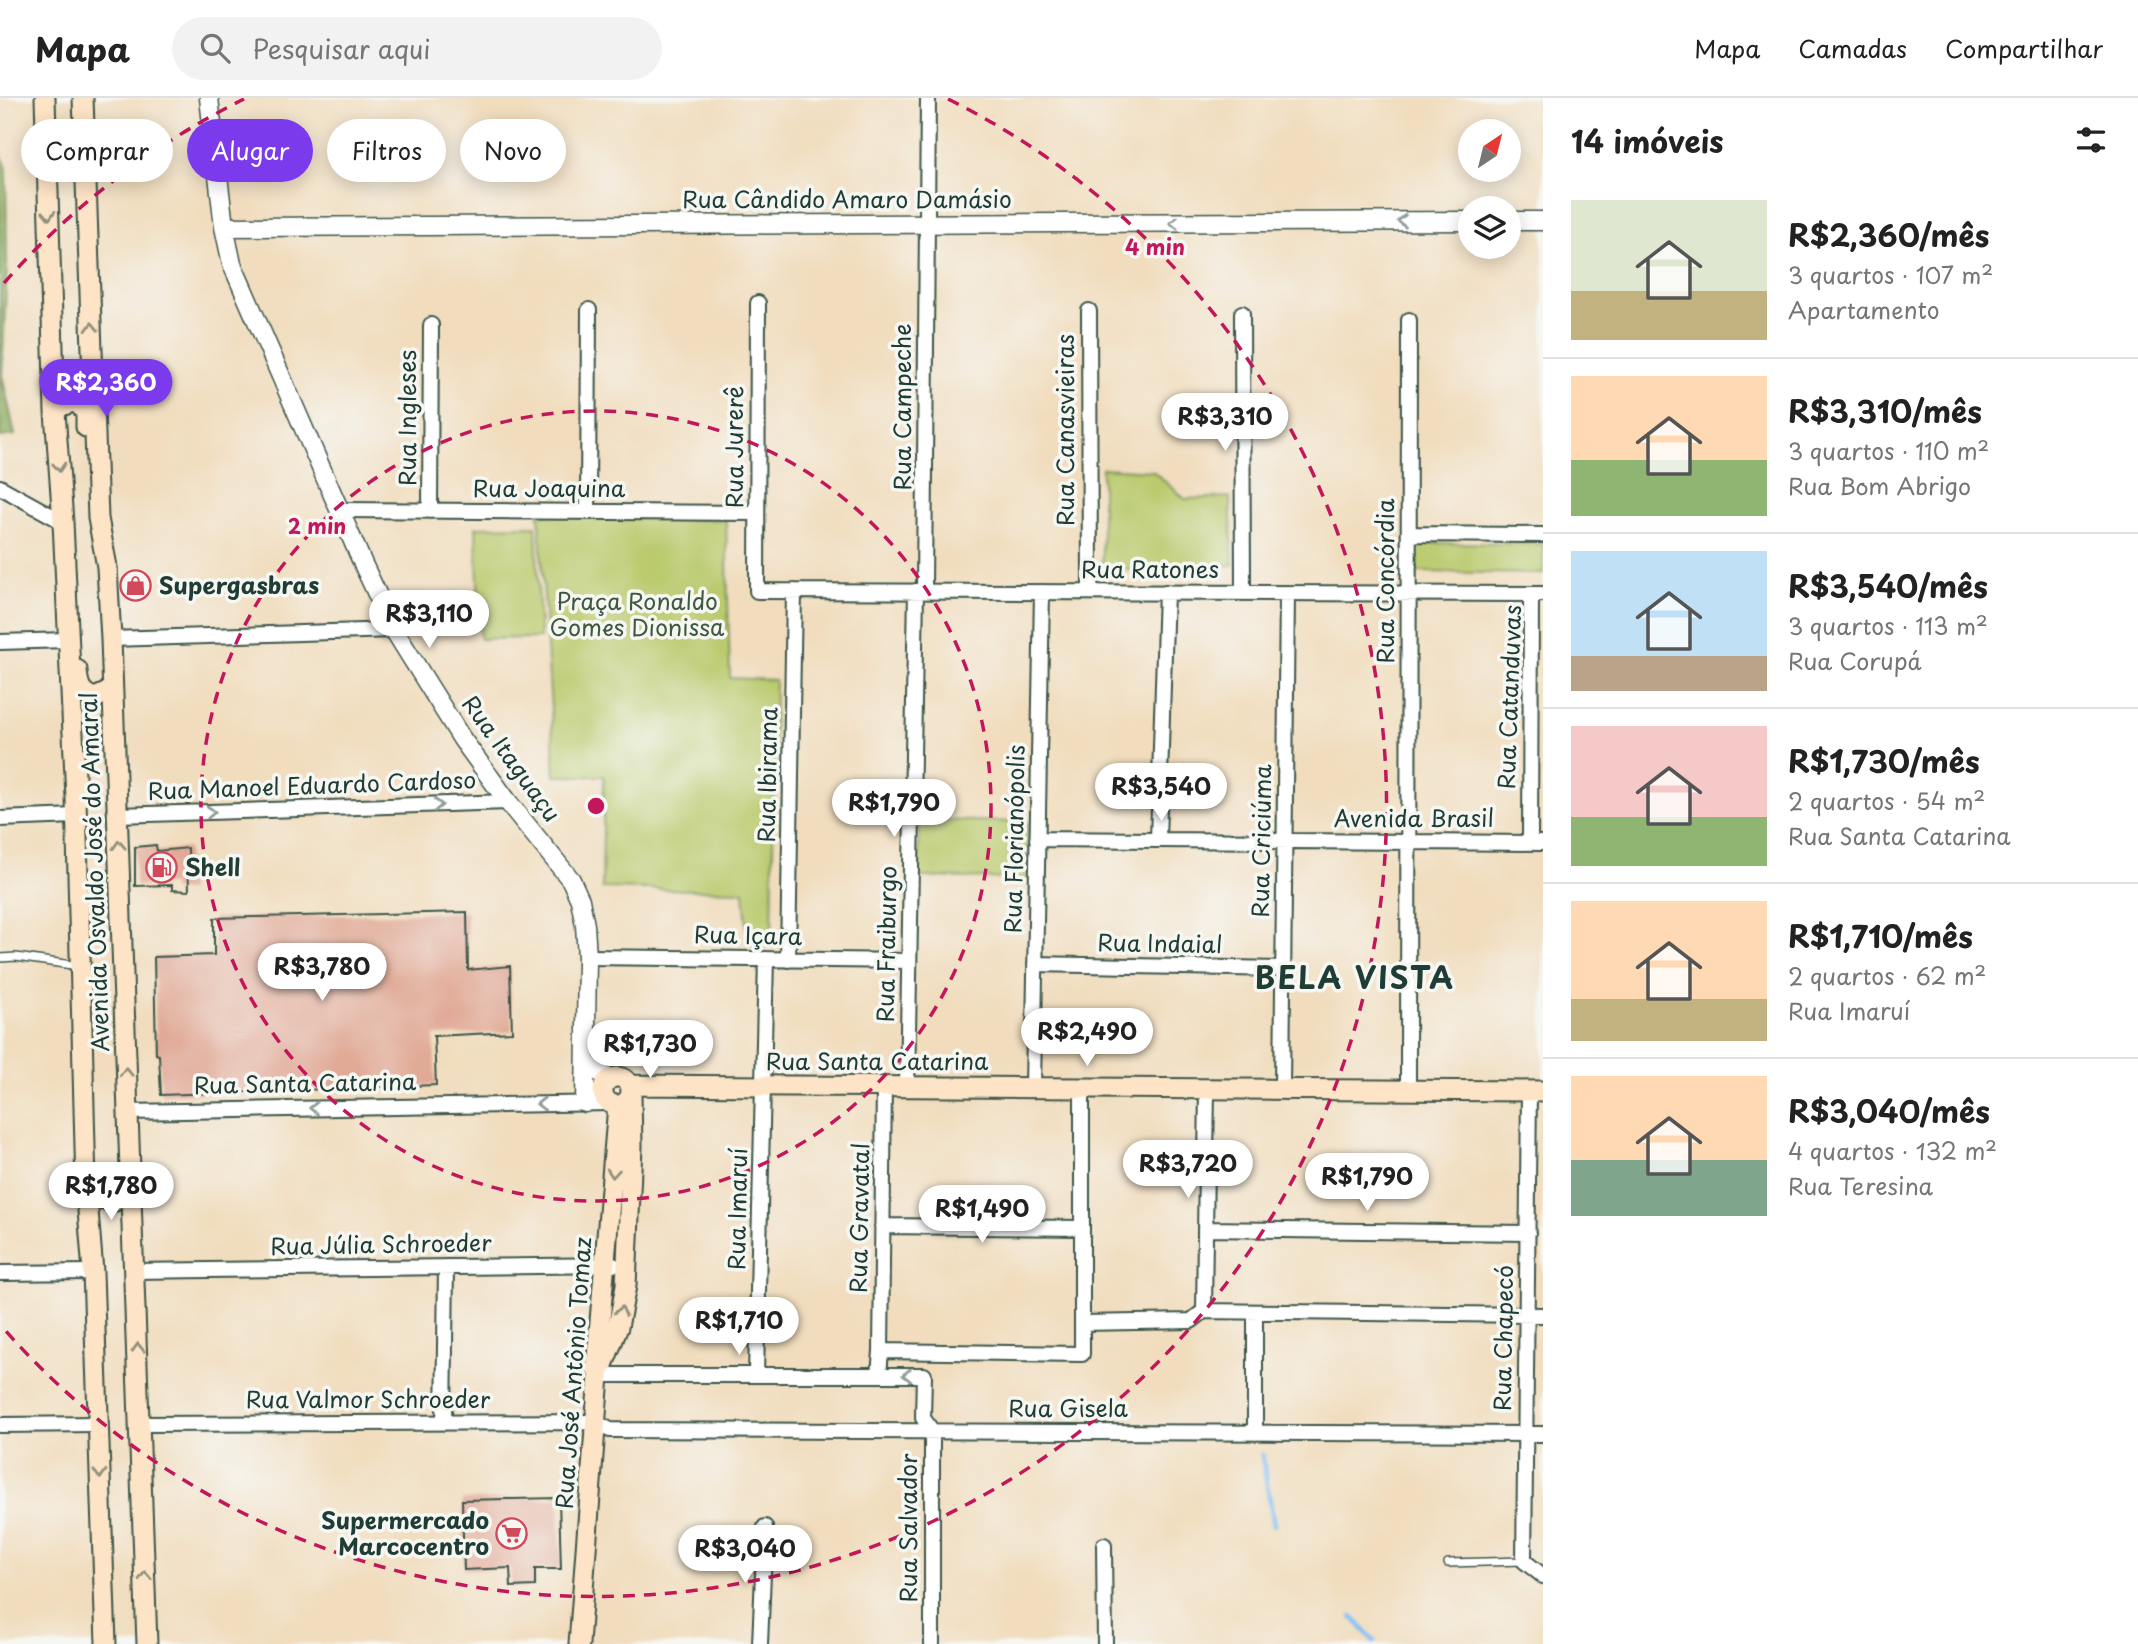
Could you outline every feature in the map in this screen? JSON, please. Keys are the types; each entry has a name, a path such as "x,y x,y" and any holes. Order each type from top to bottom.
{"main road":[{"name":"Avenida Osvaldo José do Amaral","path":"45,98 55,412 63,522 76,816 86,1186 93,1272 106,1644"},
{"name":"Avenida Osvaldo José do Amaral","path":"83,98 98,518 107,567 111,639 129,1186 151,1641"},
{"path":"55,412 61,406 76,401 86,412 87,478 98,518"},
{"path":"66,600 76,634 78,685 85,694 95,698 113,690"},
{"path":"599,1375 623,1306 628,1265 632,1146 622,1097 621,1077 609,1079"},
{"name":"Rua Santa Catarina","path":"622,1097 764,1086 1536,1091"},
{"name":"Rua José Antônio Tomaz","path":"579,1644 599,1375 596,1369 622,1097"},
{"path":"86,1186 98,1197 113,1202 124,1195 129,1186"}],"street":[{"name":"Rua Itaguaçu","path":"209,98 227,248 239,281 394,630 462,739 508,802 571,880 583,913 587,957 586,1103"},
{"name":"Rua Campeche","path":"920,591 928,98"},
{"name":"Rua Cândido Amaro Damásio","path":"224,227 1458,221"},
{"path":"1521,221 1543,221"},
{"name":"Rua Jurerê","path":"757,591 758,303"},
{"path":"587,512 589,310"},
{"name":"Rua Canasvieiras","path":"1089,311 1090,592"},
{"path":"1242,313 1243,593"},
{"name":"Rua Concórdia","path":"1408,1090 1409,320"},
{"name":"Rua Ingleses","path":"430,511 431,325"},
{"path":"0,487 63,522"},
{"name":"Rua Joaquina","path":"340,510 757,513"},
{"path":"1409,534 1543,535"},
{"name":"Rua Ratones","path":"757,591 1539,594"},
{"name":"Rua Ibirama","path":"788,960 794,591"},
{"name":"Rua Fraiburgo","path":"907,1087 920,591"},
{"name":"Rua Florianópolis","path":"1033,1087 1042,592"},
{"path":"1158,840 1166,592"},
{"name":"Rua Criciúma","path":"1282,1089 1287,593"},
{"name":"Rua Catanduvas","path":"1536,843 1531,601 1539,594"},
{"path":"111,639 394,630"},
{"path":"0,642 67,640"},
{"name":"Rua Manoel Eduardo Cardoso","path":"118,815 508,802"},
{"path":"0,819 76,816"},
{"name":"Avenida Brasil","path":"1037,839 1536,843"},
{"name":"Rua Içara","path":"587,957 909,961"},
{"name":"Rua Imaruí","path":"756,1375 766,960"},
{"name":"Rua Indaial","path":"1035,964 1283,969"},
{"path":"586,1062 609,1079"},
{"name":"Rua Gravatal","path":"880,1375 884,1086"},
{"path":"880,1351 1082,1354 1082,1088"},
{"path":"1204,1311 1207,1088"},
{"name":"Rua Chapecó","path":"1524,1561 1528,1233 1536,1091"},
{"name":"Rua Santa Catarina","path":"128,1112 586,1103 622,1097"},
{"path":"882,1226 1082,1228"},
{"path":"1205,1229 1528,1233"},
{"name":"Rua Júlia Schroeder","path":"134,1271 628,1265"},
{"path":"444,1423 446,1267"},
{"path":"0,1273 93,1272"},
{"path":"1082,1323 1191,1321 1204,1311 1543,1315"},
{"path":"1255,1312 1255,1433"},
{"path":"599,1375 880,1375"},
{"name":"Rua Salvador","path":"880,1375 924,1375 923,1418 932,1431 932,1644"},
{"name":"Rua Valmor Schroeder","path":"141,1424 595,1422"},
{"name":"Rua Gisela","path":"595,1422 610,1430 1543,1434"},
{"path":"0,1425 98,1424"},
{"path":"760,1644 765,1527"},
{"path":"1104,1545 1105,1644"},
{"path":"1524,1561 1543,1576"}],"lane":[{"path":"0,958 16,957 79,967"},
{"path":"1448,1563 1524,1561"}],"green space":[{"path":"0,153 6,166 7,268 2,375 15,435 0,437"},
{"path":"1102,468 1153,471 1185,499 1230,497 1233,565 1102,571"},
{"name":"Praça Ronaldo Gomes Dionissa","path":"539,514 726,520 730,678 775,680 772,946 748,945 744,891 602,888 604,776 555,776"},
{"path":"536,526 540,638 480,639 476,527"},
{"path":"1415,543 1543,544 1543,574 1416,572"},
{"path":"920,820 1028,822 1026,879 918,877"}],"building":[{"name":"Shell","path":"156,845 157,851 188,848 189,891 172,890 172,885 135,886 135,847"},
{"path":"467,912 468,970 510,966 512,1032 434,1036 436,1085 161,1095 159,1055 156,1054 154,957 214,955 214,918"},
{"name":"Supermercado Marcocentro","path":"559,1498 561,1569 535,1569 535,1586 511,1587 510,1568 464,1570 462,1500"}],"waterway":[{"path":"1262,1455 1274,1525"},
{"path":"1352,1617 1374,1641"}],"place":[{"name":"Supergasbras","path":"136,586"},
{"name":"Shell","path":"162,868"},
{"name":"Supermercado Marcocentro","path":"512,1534"}],"district":[{"name":"BELA VISTA","path":"1355,979"}]}
